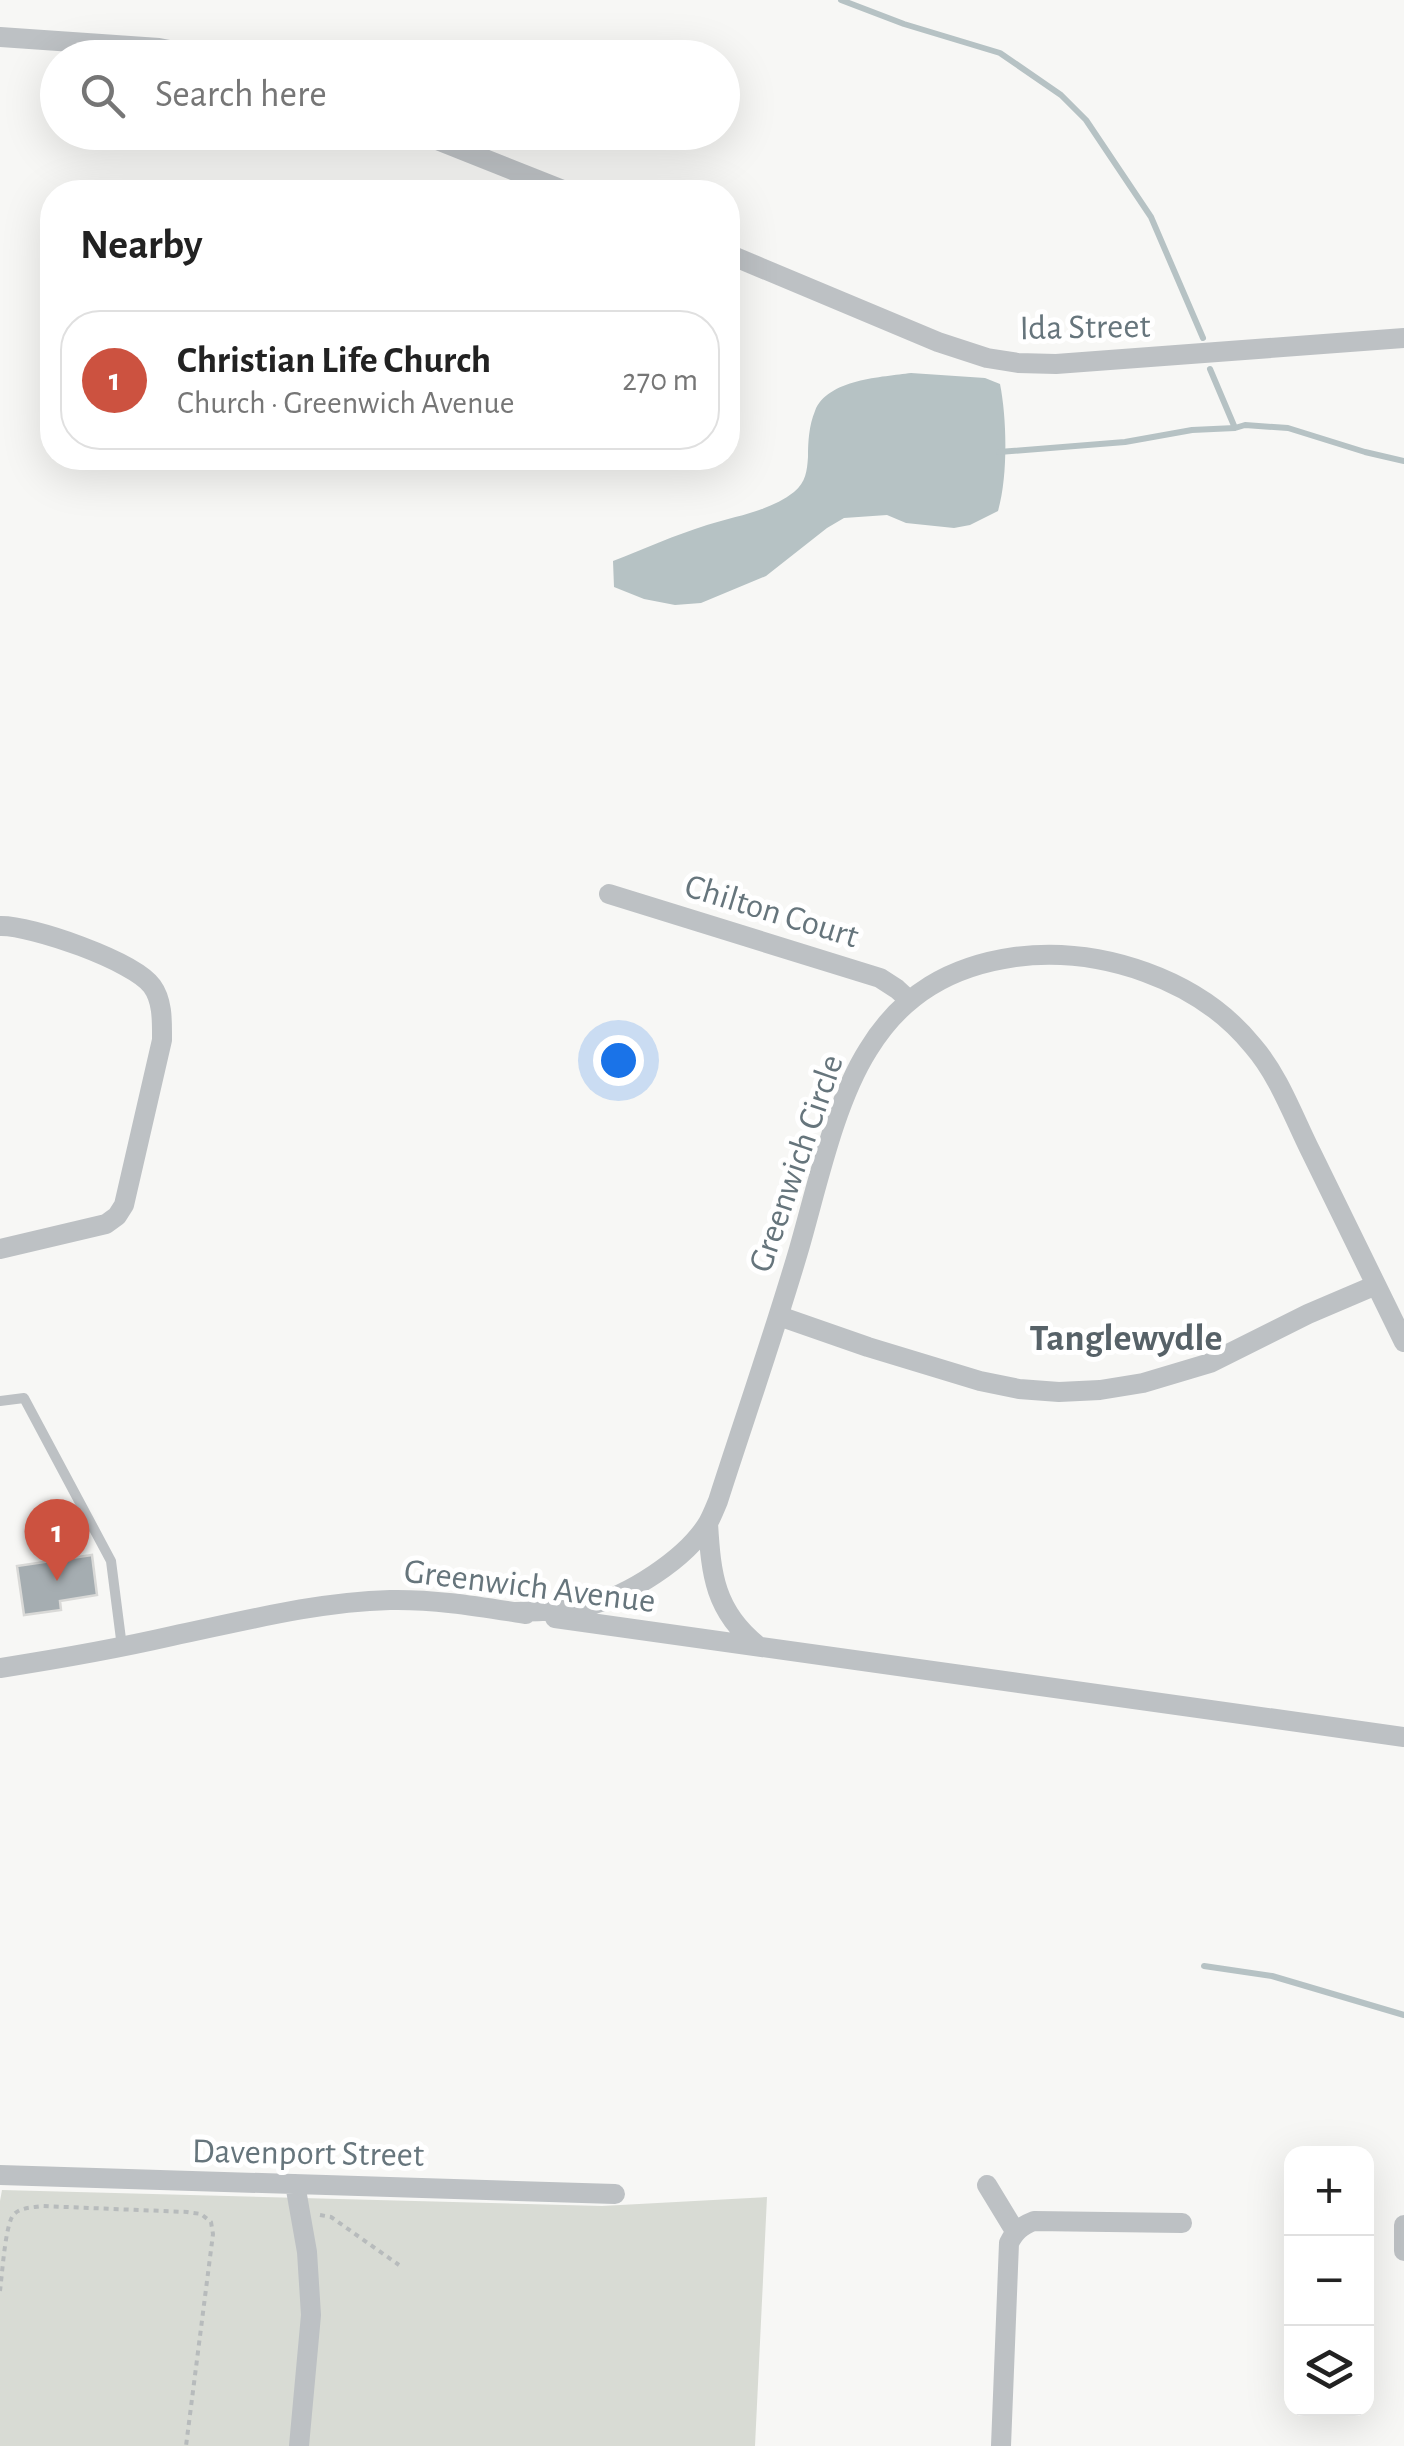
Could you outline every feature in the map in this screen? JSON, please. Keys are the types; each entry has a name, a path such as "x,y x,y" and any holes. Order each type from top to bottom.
{"street":[{"path":"0,36 50,40"},
{"path":"462,150 538,180"},
{"name":"Ida Street","path":"740,259 938,342 987,358 1018,362 1074,362 1404,338"},
{"name":"Chilton Court","path":"610,894 880,978 909,1000"},
{"path":"0,926 40,933 84,948 142,976 158,997 162,1017 158,1061 124,1205 117,1216 106,1224 0,1249"},
{"name":"Greenwich Circle","path":"516,1612 564,1610 609,1599 668,1564 708,1523 779,1316 846,1093 869,1047 888,1021 939,979 966,967 1027,956 1105,961 1183,988 1235,1025 1270,1068 1404,1342"},
{"path":"779,1316 980,1381 1059,1392 1100,1390 1143,1383 1210,1363 1376,1285"},
{"name":"Greenwich Circle","path":"708,1523 710,1562 718,1594 727,1614 757,1646"},
{"name":"Greenwich Avenue","path":"1,1664 122,1647 283,1612 392,1600 444,1602 757,1646"},
{"path":"757,1646 1404,1737"},
{"name":"Davenport Street","path":"0,2176 615,2194"},
{"path":"295,2184 311,2314 299,2446"},
{"path":"988,2185 1016,2232"},
{"path":"1001,2446 1009,2243 1016,2232 1022,2225 1034,2222 1182,2223"},
{"path":"1404,2225 1404,2251"}],"lane":[{"path":"0,1401 24,1398 111,1561 122,1647"}],"path":[{"path":"0,2291 12,2216 23,2208 187,2212 201,2214 211,2222 214,2234 186,2446"},
{"path":"301,2212 331,2216 399,2264"}],"shaded area":[{"path":"911,373 985,378 1000,384 1005,448 998,511 954,528 906,523 887,515 844,518 766,576 701,603 675,605 644,599 614,587 613,561 695,529 764,508 794,492 806,472 813,416 821,400 831,392 871,378"},
{"path":"2,2190 602,2206 767,2197 755,2446 0,2446"}],"building":[{"path":"92,1555 97,1595 60,1601 61,1610 24,1615 17,1566"}],"waterway":[{"path":"841,0 1000,53 1061,95 1086,120 1151,217 1203,338"},
{"path":"1210,369 1235,428"},
{"path":"999,452 1125,442 1245,425 1288,428 1404,461"},
{"path":"1204,1966 1272,1976 1404,2015"}],"place":[{"name":"Christian Life Church","path":"57,1581"}],"district":[{"name":"Tanglewydle","path":"1126,1337"}]}
